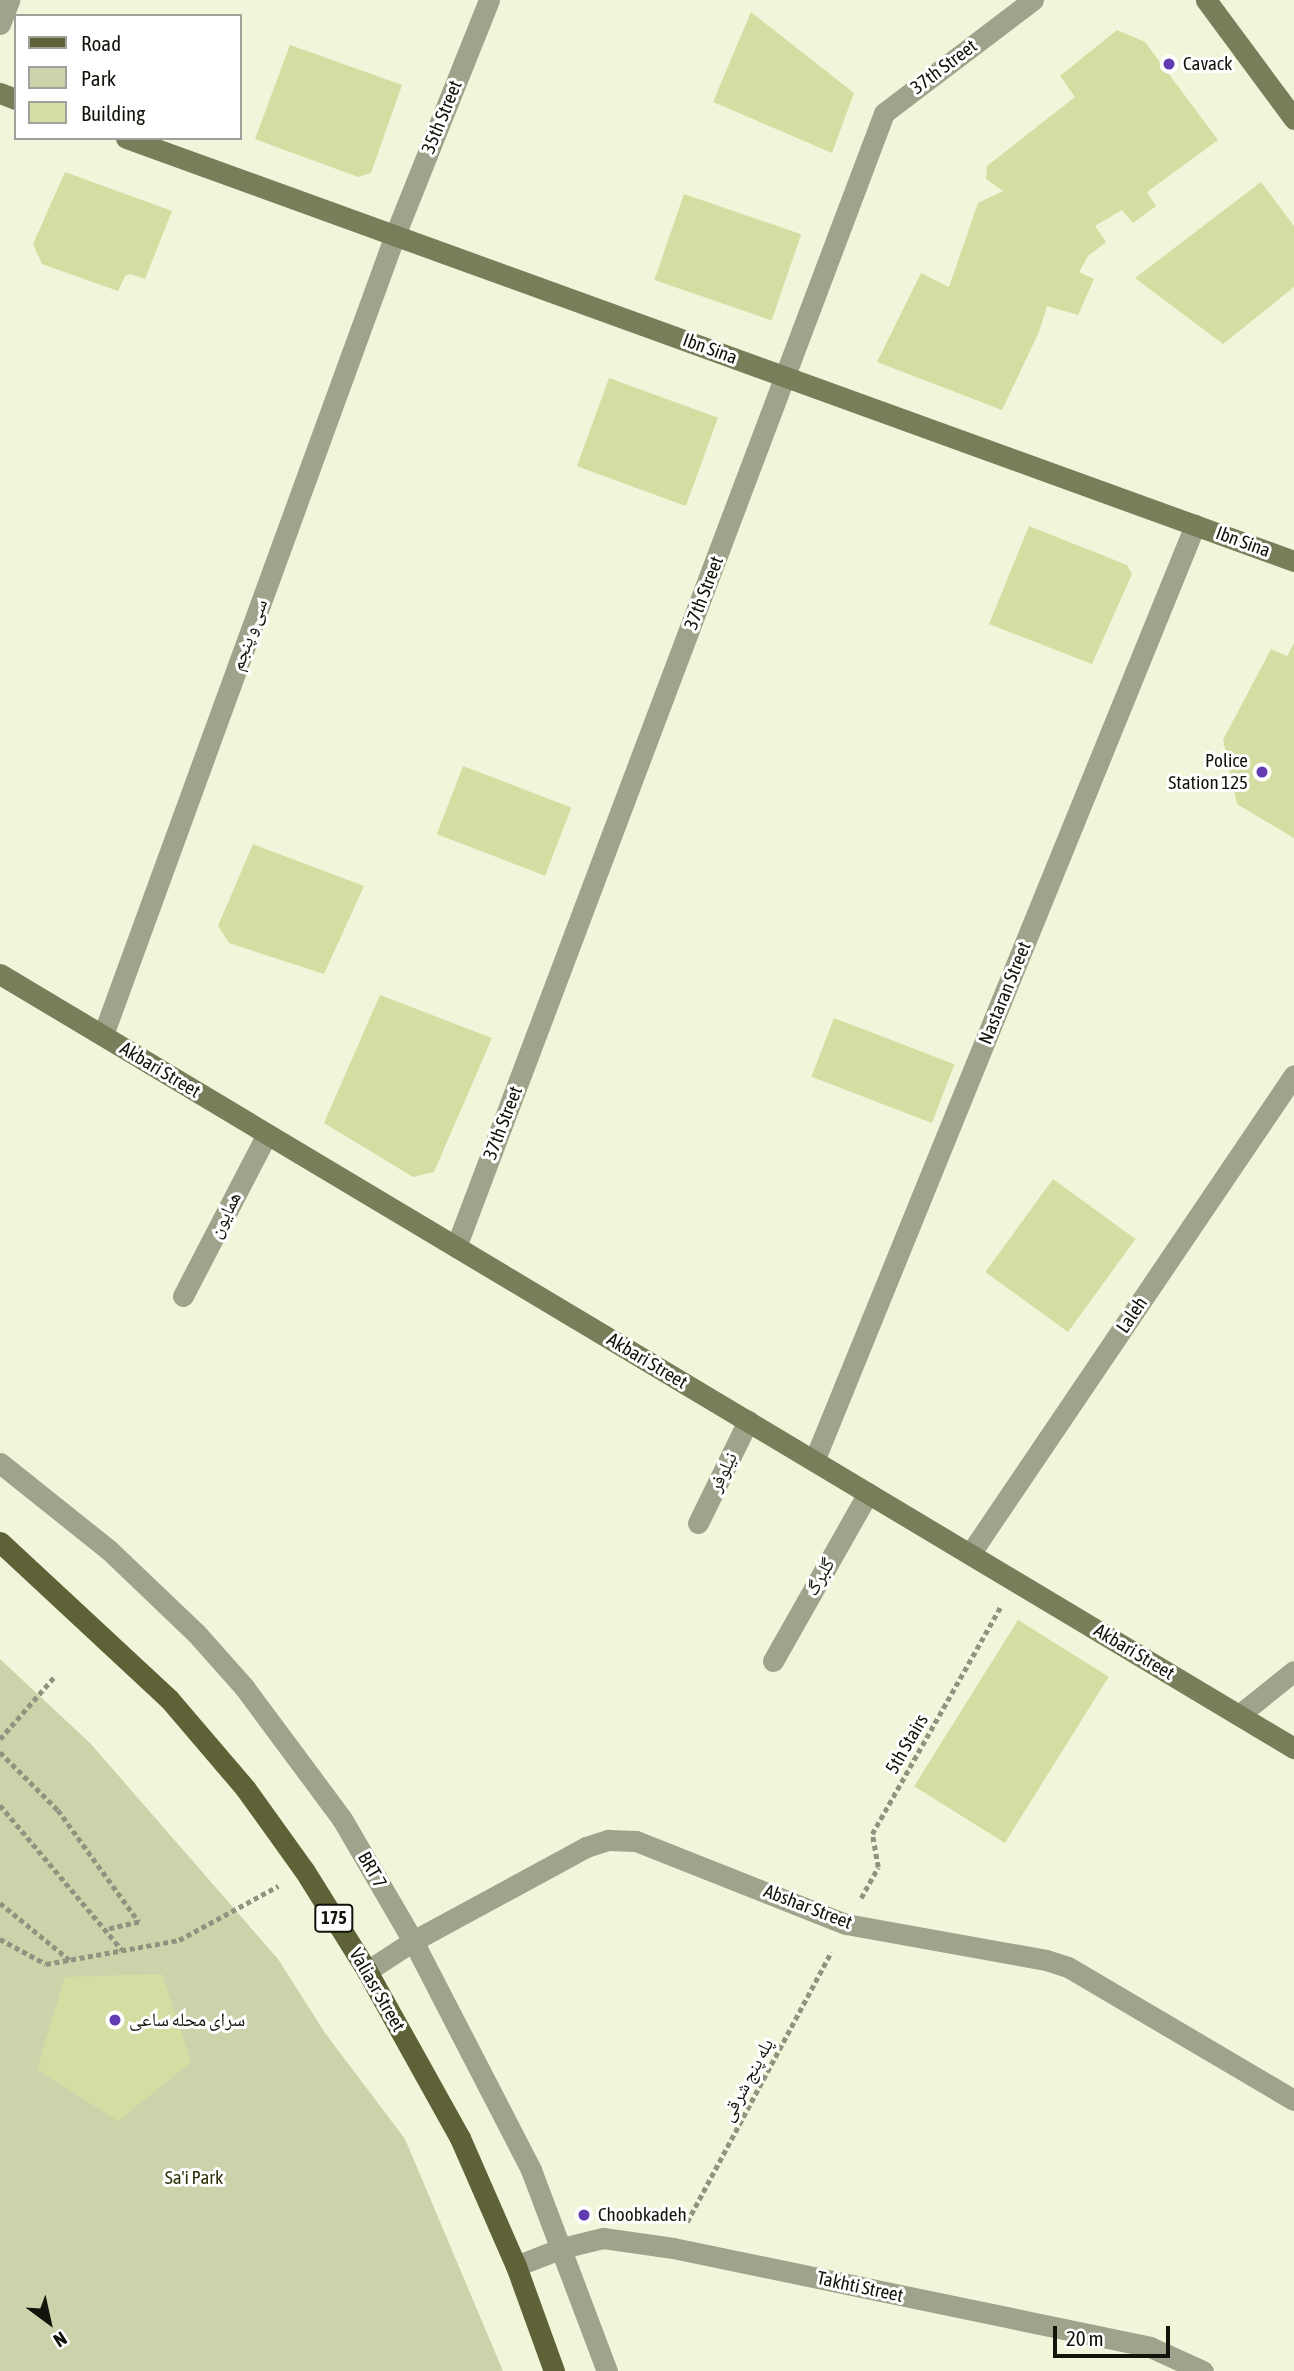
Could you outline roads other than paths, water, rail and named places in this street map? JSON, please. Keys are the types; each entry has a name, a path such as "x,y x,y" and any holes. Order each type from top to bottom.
{"main road":[{"name":"Valiasr Street","path":"0,1542 169,1699 245,1788 304,1870 367,1971 460,2138 516,2266 554,2371"}],"street":[{"path":"0,24 9,0"},
{"name":"35th Street","path":"395,234 489,0"},
{"name":"37th Street","path":"456,1247 884,113 1033,0"},
{"path":"1206,0 1294,119"},
{"name":"Ibn Sina","path":"132,140 1294,561"},
{"name":"سی و پنجم","path":"103,1035 395,234"},
{"name":"Nastaran Street","path":"814,1461 1195,525"},
{"name":"Akbari Street","path":"0,974 1294,1748"},
{"name":"Laleh","path":"970,1554 1294,1075"},
{"name":"همایون","path":"183,1296 267,1134"},
{"name":"نیلوفر","path":"698,1523 748,1421"},
{"name":"BRT 7","path":"0,1463 148,1586 196,1633 244,1687 342,1819 413,1941 531,2169 607,2371"},
{"name":"گلبرگ","path":"772,1661 868,1493"},
{"path":"1239,1715 1294,1671"},
{"name":"Abshar Street","path":"367,1971 413,1941 586,1847 608,1840 636,1841 845,1924 1046,1960 1068,1967 1294,2101"},
{"name":"Takhti Street","path":"516,2266 562,2248 603,2238 673,2248 1150,2347 1203,2371"}],"place":[{"name":"Cavack","path":"1169,64"},
{"name":"Police Station 125","path":"1262,772"},
{"name":"سرای محله ساعی","path":"115,2020"},
{"name":"Choobkadeh","path":"584,2215"}],"park label":[{"name":"Sa'i Park","path":"194,2178"}]}
